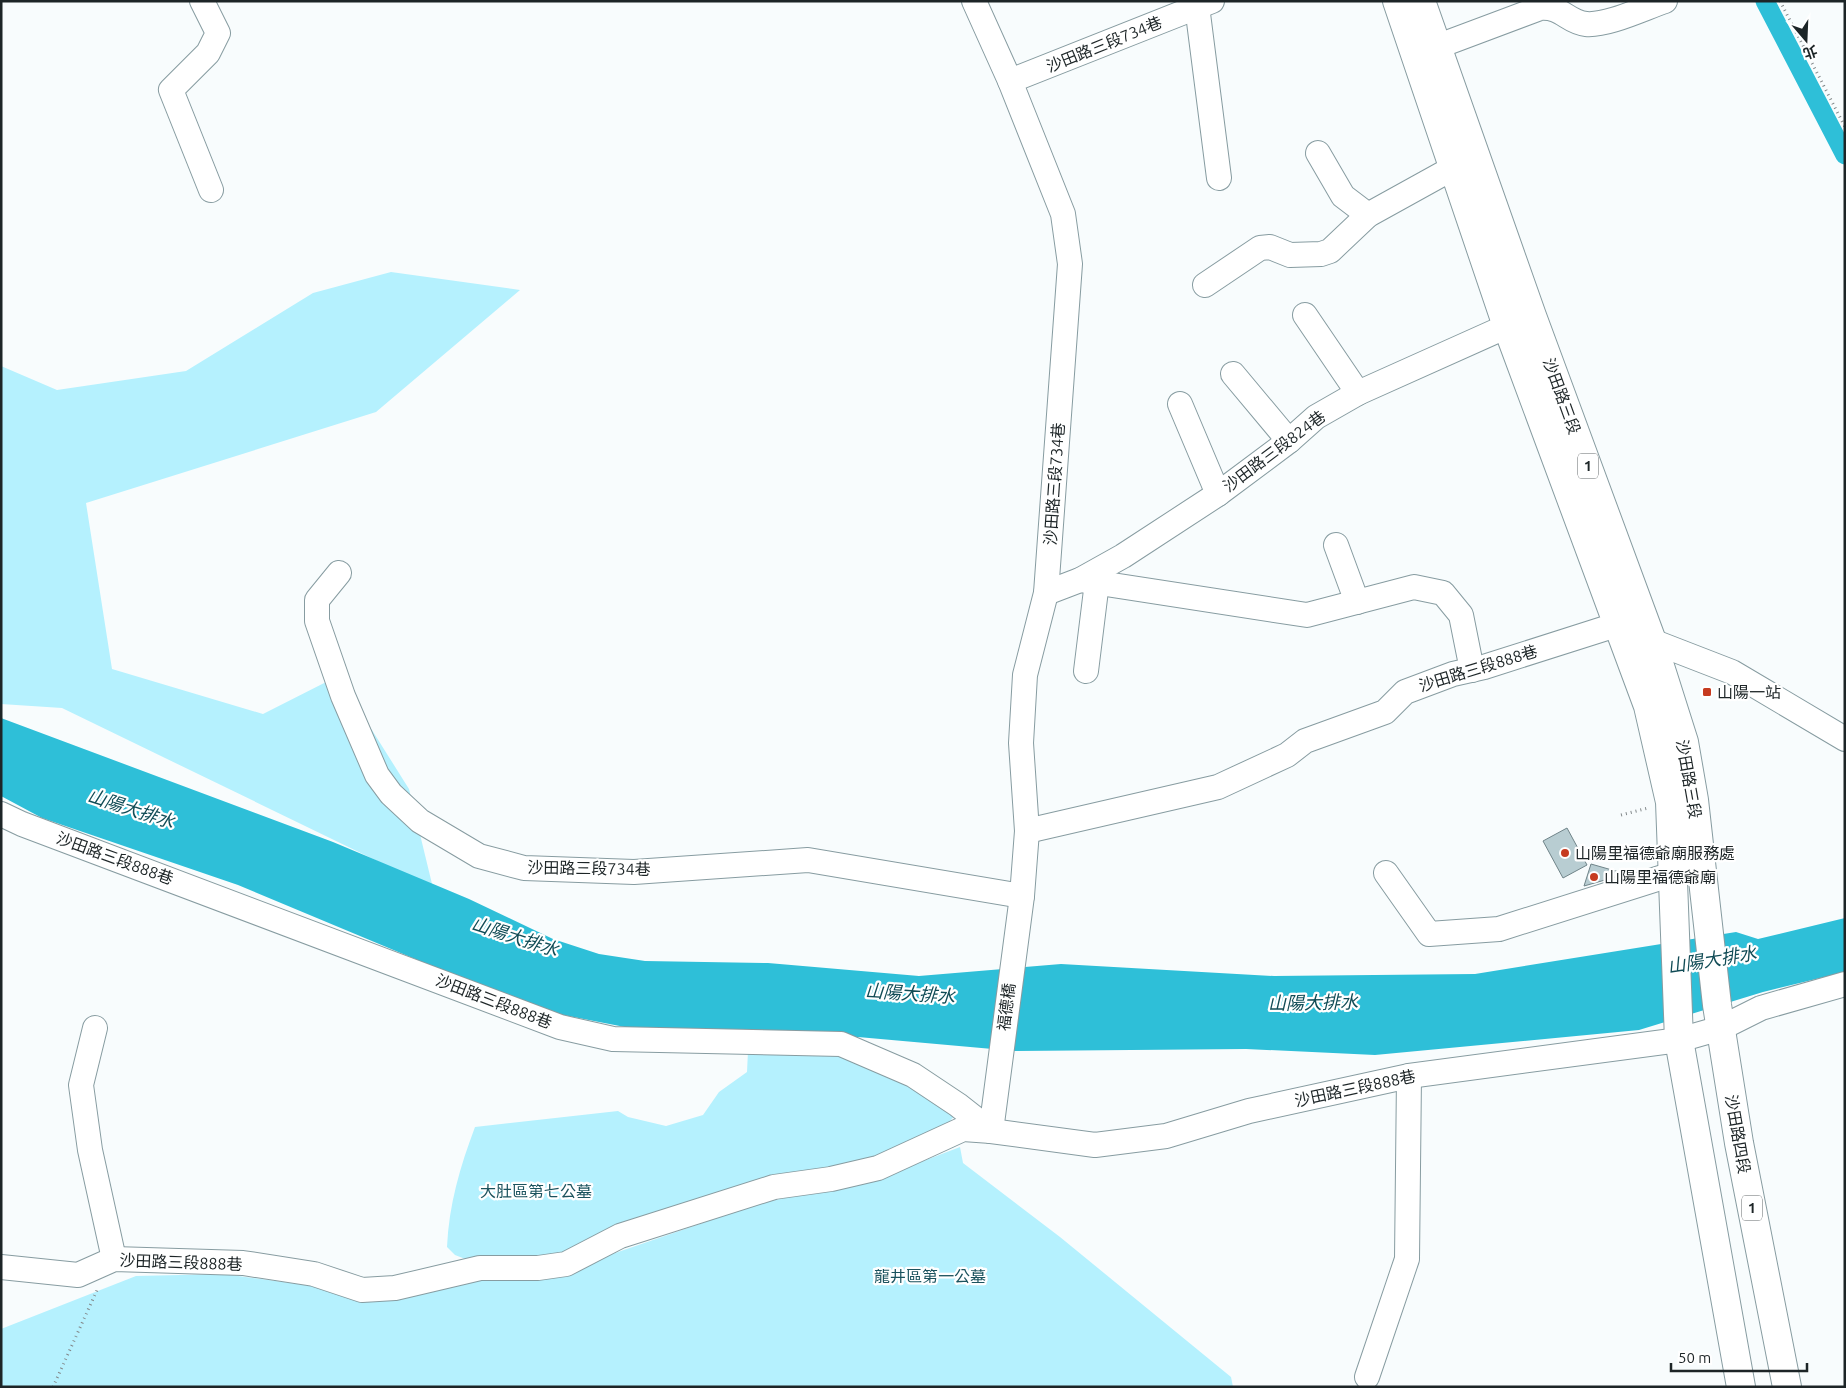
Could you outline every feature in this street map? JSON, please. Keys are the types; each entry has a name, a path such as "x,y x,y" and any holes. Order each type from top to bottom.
{"main road":[{"name":"沙田路三段","path":"1397,1 1507,326 1648,706 1670,802 1679,1040"},
{"name":"沙田路三段","path":"1421,1 1532,316 1652,641 1684,742 1694,800 1719,1017"},
{"name":"沙田路四段","path":"1719,1017 1739,1143 1787,1387"},
{"name":"1","path":"1679,1040 1741,1387"}],"street":[{"path":"202,1 218,33 208,53 171,90 211,190"},
{"name":"沙田路三段734巷","path":"974,1 1010,81 1063,214 1070,264 1046,593 1025,675 1021,743 1027,830 1022,896 1013,951"},
{"path":"1436,48 1540,8 1551,7 1586,24 1600,23 1665,1"},
{"name":"沙田路三段734巷","path":"1010,81 1205,4 1219,178"},
{"path":"1318,154 1343,196 1368,215"},
{"path":"1205,285 1260,248 1270,247 1290,255 1321,254 1330,251 1368,215 1453,168"},
{"path":"1305,315 1358,393"},
{"name":"沙田路三段824巷","path":"1046,593 1089,581 1122,556 1218,494 1288,441 1316,417 1358,393 1532,316"},
{"path":"1233,374 1288,441"},
{"path":"1180,404 1218,494"},
{"path":"1336,545 1357,602"},
{"name":"沙田路三段734巷","path":"339,573 317,600 317,621 343,696 377,775 390,794 420,821 479,856 524,868 634,872 808,860 1022,896"},
{"path":"1086,671 1089,581"},
{"name":"沙田路三段824巷","path":"1089,581 1307,615 1414,587 1443,593 1461,614 1472,670"},
{"path":"1619,624 1652,641 1732,672 1845,739"},
{"name":"沙田路三段888巷","path":"1027,830 1218,787 1287,755 1305,741 1385,712 1405,692 1453,674 1472,670 1619,624"},
{"name":"沙田路三段888巷","path":"1,814 22,824 560,1027 613,1039 841,1044 913,1075 958,1105 990,1131"},
{"path":"1386,873 1429,934 1499,929 1673,872 1701,865"},
{"name":"福德橋","path":"990,1131 1013,951"},
{"name":"沙田路三段888巷","path":"1,1267 78,1275 114,1259 243,1263 314,1274 362,1290 395,1288 480,1268 538,1268 566,1264 620,1236 774,1187 831,1179 878,1168 963,1129 1095,1144 1166,1136 1249,1110 1409,1076 1679,1040 1719,1017 1761,1008 1845,984"},
{"path":"95,1028 81,1085 90,1150 114,1259"},
{"path":"1367,1376 1407,1259 1409,1076"}],"path":[{"path":"1780,1 1845,128"},
{"path":"1621,815 1670,802"},
{"path":"53,1387 86,1311 114,1259"}],"green space":[{"path":"391,272 520,290 376,412 86,503 112,669 263,714 338,676 409,789 433,888 62,708 1,704 1,366 57,390 186,371 313,293"},
{"name":"大肚區第七公墓","path":"748,1051 842,1054 894,1072 954,1115 951,1120 937,1131 894,1153 546,1263 473,1262 455,1255 447,1247 450,1216 456,1186 475,1127 618,1111 628,1117 666,1126 703,1115 719,1092 747,1072"},
{"name":"龍井區第一公墓","path":"960,1147 963,1163 1060,1237 1231,1377 1233,1387 1,1387 1,1329 136,1276 224,1274 399,1298 447,1288 487,1276 548,1276 758,1204 884,1176"}],"water":[{"name":"山陽大排水","path":"1,718 333,842 469,899 553,939 599,954 645,961 768,963 919,976 1061,964 1274,976 1475,974 1736,932 1758,939 1845,918 1845,972 1763,992 1639,1030 1375,1055 1246,1049 1015,1051 858,1037 666,1035 558,1014 439,969 238,885 42,818 1,796"}],"building":[{"name":"山陽里福德爺廟服務處","path":"1567,828 1587,865 1563,878 1543,841"},
{"name":"山陽里福德爺廟","path":"1591,864 1626,874 1584,886"}],"waterway":[{"path":"1765,1 1845,155"}],"place":[{"name":"山陽一站","path":"1707,692"},
{"name":"山陽里福德爺廟服務處","path":"1565,853"},
{"name":"山陽里福德爺廟","path":"1594,877"}]}
